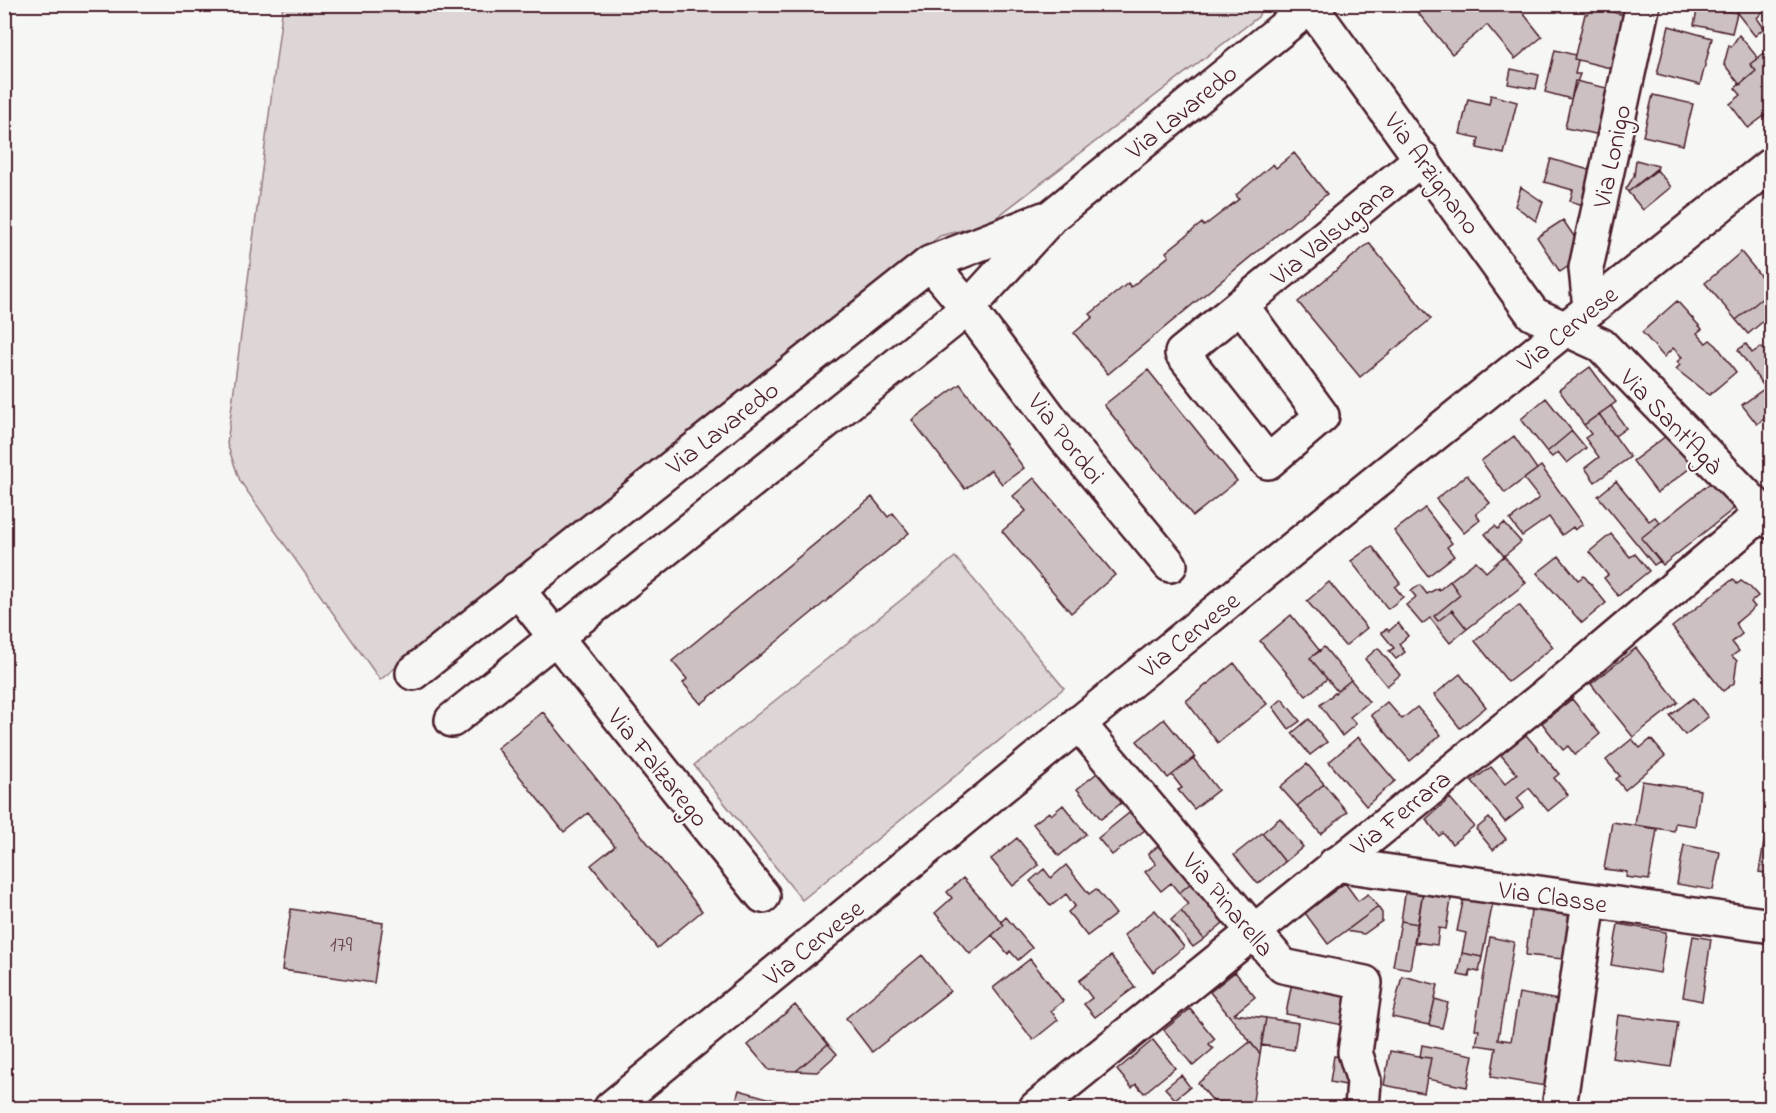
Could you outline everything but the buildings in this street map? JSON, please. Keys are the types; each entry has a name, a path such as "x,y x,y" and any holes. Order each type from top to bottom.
{"street":[{"name":"Via Lonigo","path":"1578,318 1586,268 1643,4"},
{"name":"Via Arzignano","path":"1311,5 1533,314 1578,318"},
{"name":"Via Lavaredo","path":"452,720 968,308 1052,216 1311,5"},
{"name":"Via Valsugana","path":"1241,306 1322,416 1268,462 1182,353 1422,158"},
{"name":"Via Cervese","path":"610,1108 1078,723 1772,164"},
{"name":"Via Lavaredo","path":"413,673 930,263 1052,216"},
{"name":"Via Pordoi","path":"930,263 968,308 1065,438 1170,565"},
{"name":"Via Sant'Agà","path":"1578,318 1600,345 1766,518"},
{"name":"Via Ferrara","path":"1036,1108 1254,934 1335,864 1766,518"},
{"name":"Via Falzarego","path":"517,589 763,896"},
{"name":"Via Pinarella","path":"1078,723 1283,966 1365,984 1355,1052 1364,1081 1362,1108"},
{"name":"Via Classe","path":"1335,864 1772,926"},
{"path":"1559,1108 1589,901"}],"shaded area":[{"path":"283,5 1263,5 1258,17 989,223 940,236 380,680 240,481 227,444"},
{"path":"955,557 1064,688 802,900 694,765"}]}
